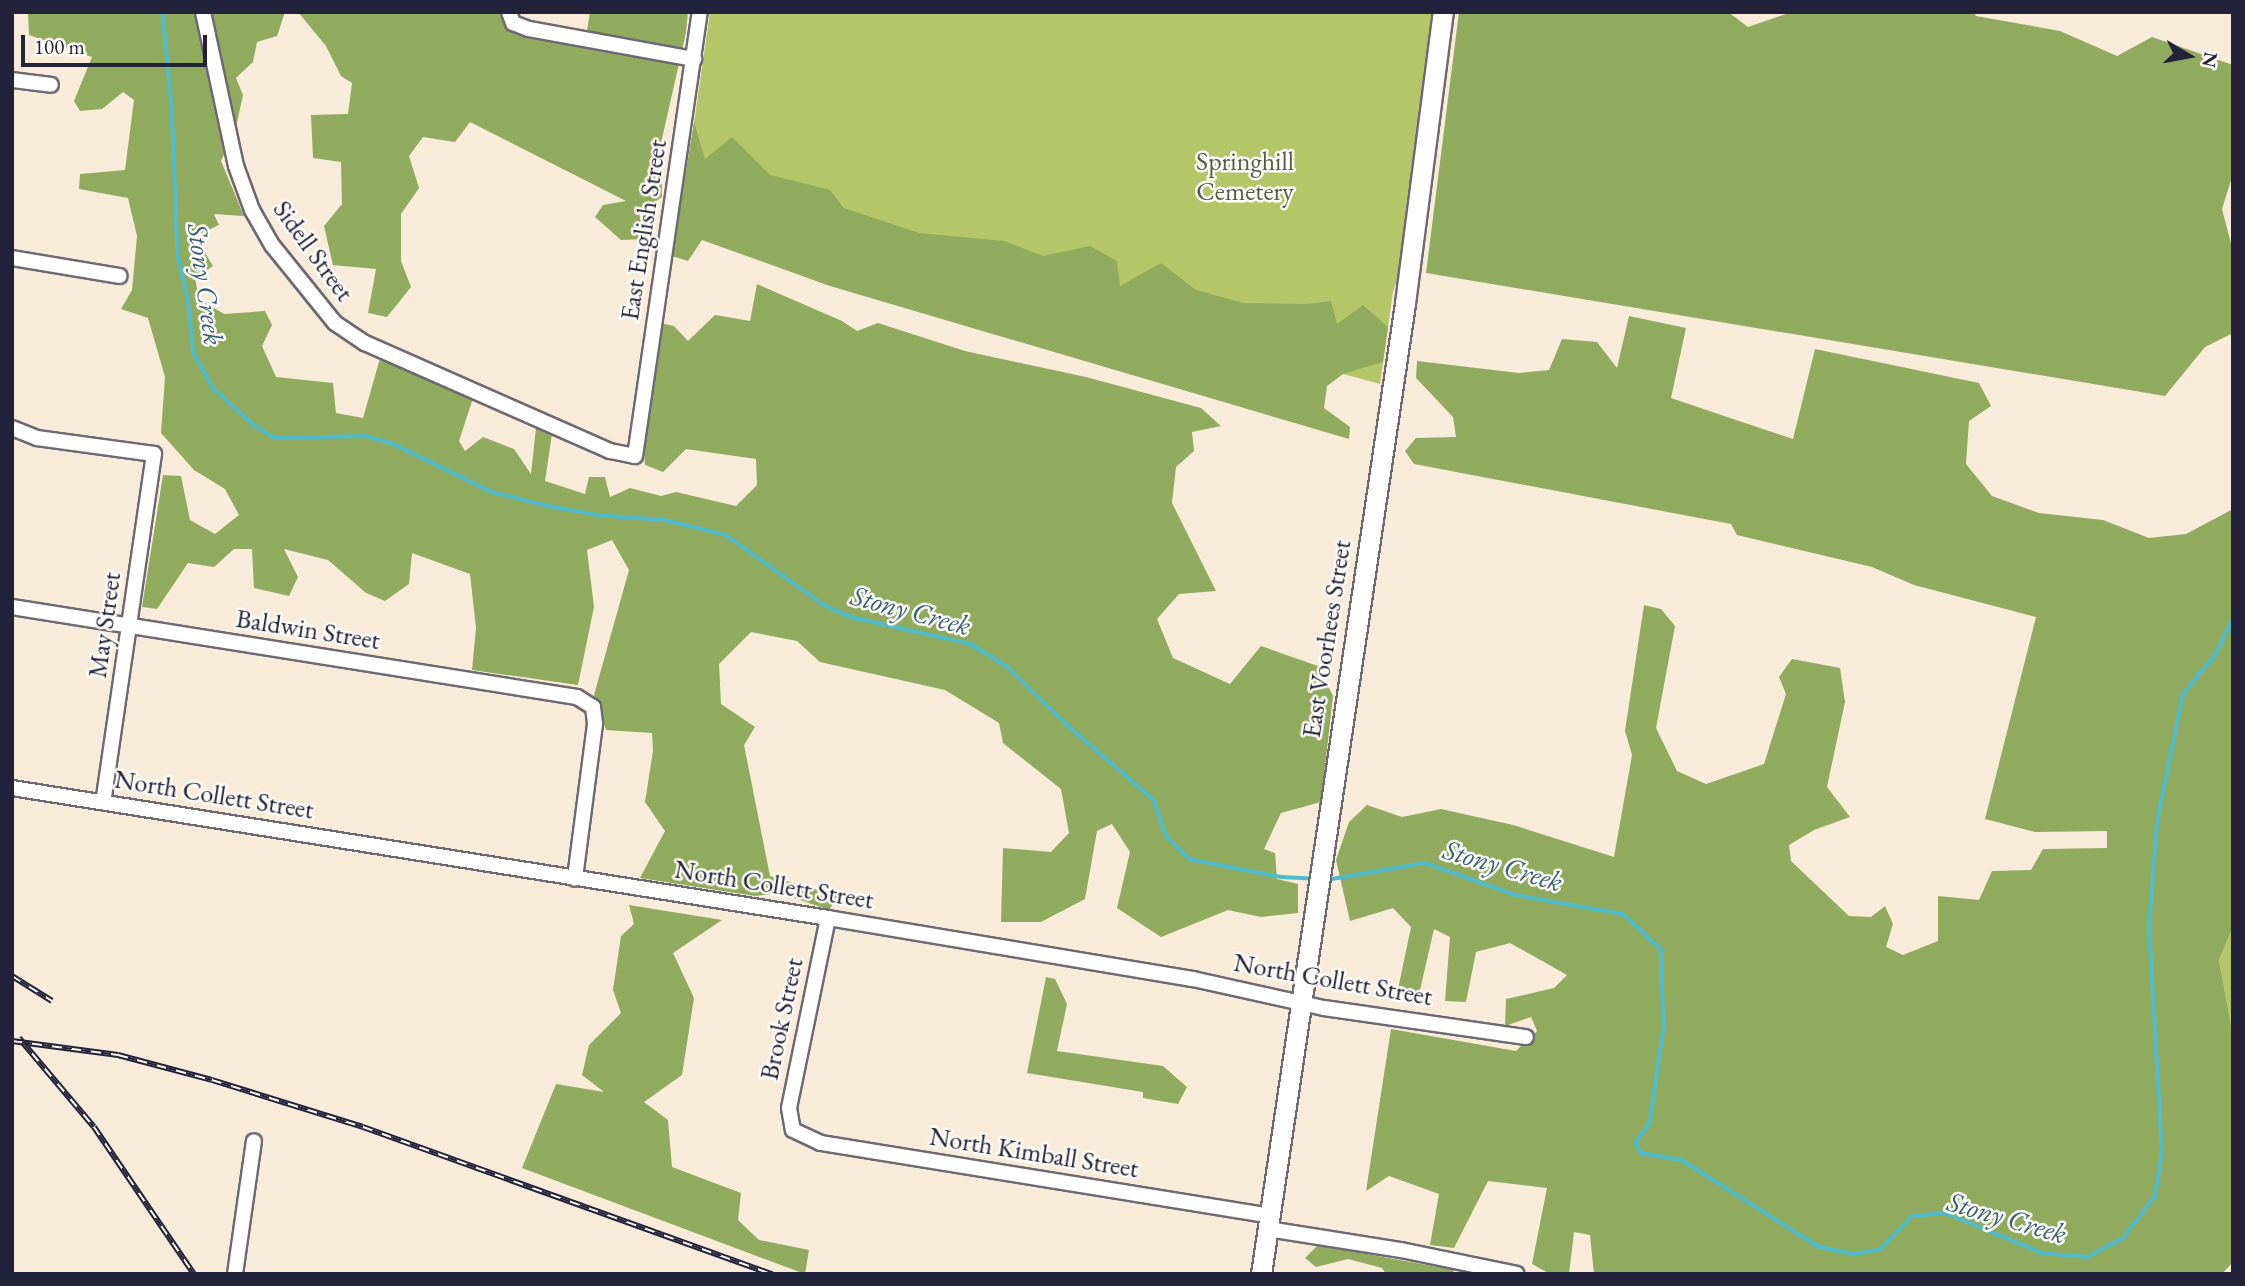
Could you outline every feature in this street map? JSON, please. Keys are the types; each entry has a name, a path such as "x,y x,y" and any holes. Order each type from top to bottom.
{"main road":[{"name":"East Voorhees Street","path":"1261,1274 1405,303 1443,12"}],"street":[{"name":"Sidell Street","path":"203,12 236,166 252,210 272,245 335,323 365,343 610,451 635,456"},
{"name":"East English Street","path":"635,456 700,12"},
{"path":"511,18 529,29 694,58"},
{"path":"12,80 51,85"},
{"path":"12,258 120,276"},
{"name":"May Street","path":"12,428 37,438 154,454 103,802"},
{"name":"Baldwin Street","path":"12,607 577,697 593,707 595,724 575,879"},
{"name":"North Collett Street","path":"12,788 828,918 1193,979 1302,1003 1526,1037"},
{"name":"Brook Street","path":"793,1130 789,1108 828,918"},
{"name":"North Kimball Street","path":"793,1130 821,1143 1269,1222 1517,1274"},
{"path":"235,1274 254,1141"}],"green space":[{"path":"28,12 285,12 277,36 257,42 253,62 236,78 243,95 236,127 221,161 244,216 214,214 219,225 195,236 213,266 195,278 199,299 224,314 265,311 272,325 262,346 276,377 333,383 336,413 363,418 381,355 474,395 459,441 465,451 483,437 514,449 531,474 536,428 552,434 545,481 585,494 589,477 605,477 610,497 630,488 661,496 676,492 736,506 757,485 756,459 686,449 663,472 645,465 643,440 660,323 674,326 688,341 715,315 750,321 757,284 842,321 857,331 878,323 965,351 1086,377 1201,408 1221,426 1192,432 1194,451 1176,467 1172,503 1216,591 1179,594 1157,619 1173,658 1230,684 1261,646 1318,666 1333,696 1321,802 1281,813 1264,849 1275,853 1277,879 1298,884 1298,913 1261,917 1228,910 1161,937 1117,908 1130,852 1112,824 1097,831 1085,899 1041,922 1001,922 1003,848 1051,852 1069,833 1061,789 1003,743 999,723 945,690 820,662 797,641 751,632 719,664 721,704 755,727 744,745 770,876 838,896 829,910 780,893 755,896 640,878 665,831 645,802 653,751 652,733 606,730 594,695 629,570 612,540 587,550 594,607 578,685 472,670 476,628 470,574 412,553 409,584 385,601 366,593 328,560 284,549 298,577 289,596 254,588 252,549 234,549 214,567 188,563 157,609 142,607 163,475 181,476 190,520 215,534 239,515 225,489 194,470 161,433 165,377 148,318 121,309 132,290 137,236 128,198 79,189 80,174 125,170 134,100 123,92 102,109 80,111 74,101 92,57 29,35"},
{"path":"298,12 504,12 515,32 585,43 590,12 688,12 686,33 661,143 662,197 639,213 645,239 621,240 595,217 603,205 626,201 470,122 455,142 423,137 409,156 419,188 401,214 401,261 411,287 387,317 368,313 376,269 333,265 324,226 342,204 341,162 313,158 311,115 348,114 352,83 341,76 326,46"},
{"name":"Springhill Cemetery","path":"710,12 1435,12 1400,271 1393,292 1380,384 1177,329 686,178"},
{"path":"1459,12 1728,12 1748,27 1792,12 1974,12 1976,16 2060,31 2117,56 2152,37 2233,65 2233,174 2222,209 2233,251 2233,333 2205,347 2165,396 1426,273"},
{"path":"694,122 705,159 732,137 770,175 830,190 844,208 919,233 1004,241 1043,256 1090,246 1117,261 1120,286 1161,263 1196,290 1244,303 1307,304 1331,301 1337,324 1363,305 1388,327 1383,362 1343,374 1327,386 1324,408 1350,427 1349,439 830,286 702,240 688,261 672,256"},
{"path":"1629,316 1686,328 1671,398 1793,439 1815,349 1979,383 1991,406 1969,421 1966,464 1992,496 2039,513 2103,520 2149,538 2186,534 2233,509 2233,927 2219,960 2233,1036 2233,1262 2222,1274 1594,1274 1590,1235 1574,1232 1569,1274 1550,1274 1532,1264 1547,1188 1488,1181 1454,1248 1430,1245 1439,1194 1389,1176 1366,1191 1391,1029 1516,1051 1537,1031 1531,1017 1505,1026 1506,999 1554,988 1567,975 1510,943 1476,952 1466,1002 1445,1001 1450,937 1434,929 1418,999 1397,994 1411,927 1393,908 1350,921 1336,860 1349,822 1367,805 1402,817 1441,809 1513,825 1614,857 1632,755 1625,731 1644,605 1661,609 1675,626 1656,728 1677,771 1706,784 1764,764 1786,694 1779,677 1792,659 1840,668 1845,702 1827,787 1850,817 1814,830 1789,845 1791,861 1849,916 1871,917 1885,906 1893,924 1886,947 1903,955 1938,941 1938,896 1979,900 1992,871 2031,870 2043,849 2107,848 2107,831 2035,832 1985,819 2036,617 1914,585 1872,567 1737,535 1731,524 1414,464 1405,451 1416,438 1456,437 1453,417 1416,378 1417,361 1519,373 1549,370 1562,339 1597,342 1617,368"},
{"path":"629,905 722,920 673,953 694,998 682,1075 644,1102 668,1120 672,1167 741,1193 738,1220 759,1240 809,1250 805,1274 522,1168 556,1084 604,1092 582,1075 589,1045 621,1013 613,990 621,936 634,924"},
{"path":"2233,927 2233,1036 2219,960"},
{"path":"1046,977 1055,979 1067,1004 1057,1051 1163,1066 1187,1087 1178,1104 1143,1098 1143,1092 1027,1073"},
{"path":"1318,1245 1454,1270 1453,1274 1386,1274 1382,1268 1348,1259 1316,1267 1305,1258"}],"waterway":[{"name":"Stony Creek","path":"163,12 172,105 178,255 188,298 194,354 214,389 254,425 275,438 366,436 394,444 492,492 597,515 665,520 726,535 824,605 851,617 971,644 1008,667 1065,723 1154,800 1166,835 1189,859 1282,877 1315,879"},
{"name":"Stony Creek","path":"1326,880 1425,863 1516,895 1623,914 1661,949 1664,1026 1650,1124 1636,1142 1641,1153 1682,1160 1819,1247 1854,1254 1881,1249 1912,1216 1946,1213 2042,1253 2087,1257 2123,1238 2155,1196 2162,1152 2149,928 2157,821 2183,694 2215,655 2233,619"}],"railway":[{"path":"12,976 52,1001"},
{"path":"19,1038 94,1127 194,1274"},
{"path":"12,1041 118,1055 212,1080 363,1127 772,1274"}]}
